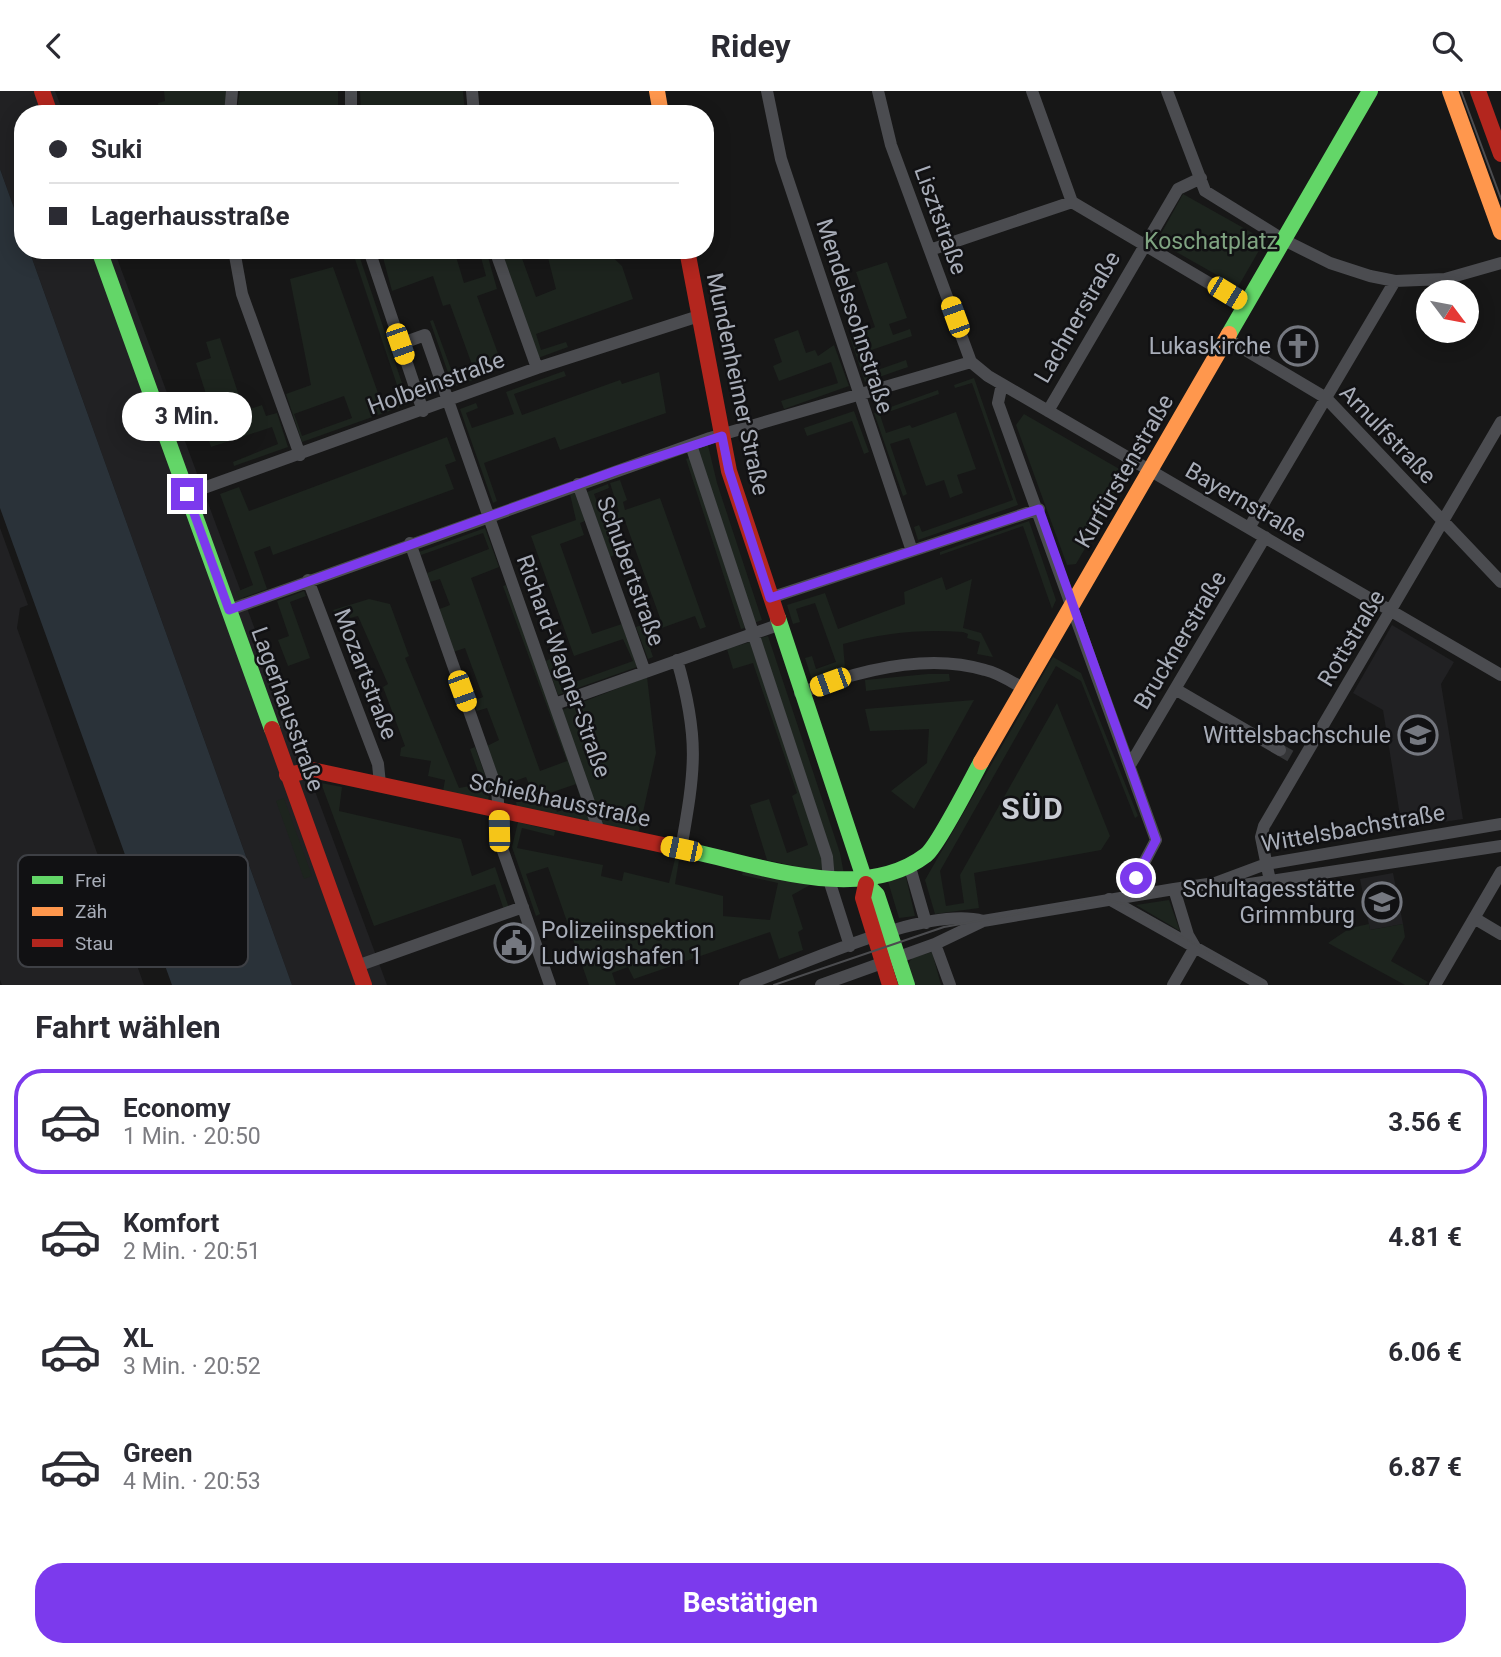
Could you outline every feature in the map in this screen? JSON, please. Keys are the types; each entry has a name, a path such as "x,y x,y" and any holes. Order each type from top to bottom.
{"street":[{"name":"Mendelssohnstraße","path":"767,91 781,159 912,551"},
{"name":"Lisztstraße","path":"878,91 891,145 971,362"},
{"path":"1032,91 1072,202 1246,305"},
{"path":"1167,91 1205,191 1284,240 1330,263 1395,281 1445,279 1501,263"},
{"name":"Kurfürstenstraße","path":"909,864 928,854 1370,91"},
{"path":"1450,91 1501,232"},
{"path":"1478,91 1501,154"},
{"path":"1143,244 1178,189 1201,178"},
{"path":"930,250 1072,202"},
{"name":"Lachnerstraße","path":"1048,411 1143,244"},
{"name":"Lagerhausstraße","path":"102,259 363,985"},
{"path":"236,259 242,294 300,455"},
{"path":"372,259 423,411"},
{"path":"498,259 537,368"},
{"name":"Mundenheimer Straße","path":"689,259 729,471 800,693 865,882 863,898 882,935 898,957 907,985"},
{"path":"1249,528 1395,281"},
{"name":"Holbeinstraße","path":"187,494 449,402 537,368 699,316"},
{"name":"Richard-Wagner-Straße","path":"400,344 425,335 599,831"},
{"name":"Arnulfstraße","path":"1227,339 1326,398 1501,582"},
{"path":"229,610 410,543 691,445 971,362"},
{"name":"Bayernstraße","path":"971,362 1002,384 1501,675"},
{"path":"1002,384 998,403 1039,509 1156,840 1126,897"},
{"name":"Rottstraße","path":"1270,881 1261,837 1264,826 1298,761 1392,610 1501,422"},
{"path":"691,445 827,856 829,880 850,946"},
{"name":"Schubertstraße","path":"578,484 645,672"},
{"path":"770,598 1039,509"},
{"name":"Brucknerstraße","path":"1130,765 1265,537"},
{"path":"410,543 497,790 502,848 551,985"},
{"name":"Mozartstraße","path":"308,580 378,764 380,784"},
{"path":"555,704 778,625"},
{"path":"677,660 690,705 695,747 695,775 681,849"},
{"path":"800,693 856,675 920,664 968,665 988,670 1024,689"},
{"path":"1175,689 1280,750"},
{"name":"Schießhausstraße","path":"287,775 312,770 829,880 865,882 909,864"},
{"name":"Wittelsbachstraße","path":"821,985 935,944 983,921 1215,883 1266,864 1501,824"},
{"name":"Wittelsbachstraße","path":"1215,883 1230,887 1501,846"},
{"path":"909,864 926,923"},
{"path":"1435,985 1501,871"},
{"path":"1174,889 1188,935 1195,947"},
{"path":"1108,899 1262,985"},
{"path":"357,965 523,907"},
{"name":"Wittelsbachstraße","path":"745,985 882,935 926,923 961,918 983,921"},
{"path":"1474,918 1501,934"},
{"name":"Mundenheimer Straße","path":"882,935 882,963 890,985"},
{"path":"935,944 950,985"},
{"path":"1173,985 1195,947"}],"shaded area":[{"path":"0,91 55,91 60,105 14,105 14,208 0,169"},
{"path":"0,169 14,208 14,259 32,259 245,855 125,855 0,508"},
{"path":"32,259 117,259 387,985 292,985 248,862 248,855 245,855"},
{"path":"0,528 28,605 20,608 17,628 98,855 18,855 18,967 138,967 144,985 2,985"},
{"name":"Wittelsbachschule","path":"1392,625 1454,662 1441,684 1463,819 1402,828 1383,710 1353,693"},
{"path":"248,862 292,985 172,985 166,967 248,967"},
{"name":"Schultagesstätte Grimmburg","path":"1393,873 1403,924 1370,930 1360,879"}],"green space":[{"path":"164,91 226,91 226,105 158,105 165,101"},
{"path":"240,91 338,91 338,105 238,105"},
{"path":"360,91 463,91 464,105 361,105"},
{"name":"Koschatplatz","path":"1183,194 1265,240 1238,287 1157,241"},
{"path":"355,259 360,259 409,404 302,442 286,394 311,385 290,279 333,267 383,407 402,400","holes":["344,396 352,418 302,436 294,414"]},
{"path":"383,259 457,259 464,283 486,276 481,259 489,259 497,289 477,296 500,359 486,364 490,374 453,387 430,321 433,320 455,380 475,373 450,304 443,306 433,276 392,291"},
{"path":"503,259 522,259 536,297 556,289 548,259 615,259 622,266 633,299 536,334 541,350 566,342 568,347 538,358"},
{"path":"887,262 907,318 889,324 893,335 910,329 912,336 863,353 869,373 906,360 908,367 865,382 850,337 875,327 856,272"},
{"path":"798,330 806,353 815,350 818,356 834,345 849,386 784,409 781,401 838,383 831,362 779,381 773,366 782,362 774,339"},
{"path":"220,338 244,411 262,405 266,416 277,413 288,447 234,466 233,462 278,444 272,427 211,447 195,398 206,394 196,363 211,358 206,342"},
{"path":"564,371 566,376 514,394 522,415 620,380 622,384 659,372 666,413 560,450 555,437 484,463 497,501 493,503 460,409 476,403 478,408 466,413 472,428 514,414 506,392"},
{"path":"974,378 1018,505 918,540 914,527 919,525 922,532 1013,500 972,383 955,388 954,385"},
{"path":"938,390 939,394 880,415 886,433 910,425 912,428 956,412 976,469 957,475 963,493 950,498 944,480 926,486 909,438 890,444 907,494 903,496 874,413"},
{"path":"854,411 869,452 864,454 852,421 807,436 804,428"},
{"path":"1024,414 1128,474 1076,564 1067,565 1016,425"},
{"path":"447,437 456,461 445,465 454,489 273,555 270,546 254,552 267,589 239,599 236,592 253,585 220,494 239,487 249,511"},
{"path":"707,441 717,483 762,620 754,623 696,445"},
{"path":"690,457 745,628 741,629 686,459"},
{"path":"620,480 627,500 623,502 625,510 660,498 706,627 700,629 695,616 645,634 653,657 648,659 636,627 660,618 625,521 608,527 617,554 610,557 587,492 608,484 609,488 594,494 603,518 619,512 610,483"},
{"path":"575,493 585,521 580,523 584,535 560,544 592,634 622,624 637,667 558,695 546,661 550,659 561,687 633,661 623,639 574,656 531,536 576,520 570,494"},
{"path":"1029,521 1056,600 1052,609 1023,526 940,555 940,552"},
{"path":"485,528 499,567 471,578 540,771 567,761 503,586 506,585 593,822 517,807 516,802 534,797 526,777 501,786 487,746 499,740 487,708 477,711 473,701 483,697 465,648 453,652 437,610 450,605 440,579 430,582 427,573 489,549 483,533 421,555 419,552","holes":["576,784 582,803 557,812 550,793"]},
{"path":"942,577 946,590 972,579 963,628 981,633 993,657 977,654 980,642 967,638 968,634 963,632 932,631 888,635 843,644 845,668 812,680 805,658 812,656 816,669 836,662 815,603 796,609 800,622 793,624 787,605 825,593 838,629 905,604 904,592"},
{"path":"304,591 306,596 290,602 310,658 288,666 278,640 289,636 277,601"},
{"path":"369,599 390,604 409,656 405,658 459,788 475,785 481,780 470,749 475,747 490,789 488,801 443,791 445,780 428,776 431,761 400,756 401,748 405,746 383,687 388,684 358,616 350,618 347,613 337,616 333,610"},
{"path":"768,636 840,853 844,874 835,875 760,638"},
{"path":"750,642 824,862 825,873 767,860 750,805 769,799 787,853 808,845 792,796 797,793 753,663 733,669 727,649"},
{"path":"1053,657 1081,673 1138,816 1135,818 1081,681 1056,666 940,871 946,906 964,903 960,875 1057,703 1110,836 1101,850 974,873 979,908 935,914 925,880"},
{"path":"949,674 950,681 866,691 865,680"},
{"path":"647,677 656,753 638,835 602,827 562,710"},
{"path":"974,700 914,809 891,791 927,763 929,729 870,731 865,709"},
{"path":"321,783 342,787 339,811 461,839 472,876 495,867 509,908 504,910 495,884 374,926"},
{"path":"284,798 312,876 304,879 276,801"},
{"path":"518,822 555,831 554,836 522,828 517,848 603,865 601,876 622,881 624,872 669,883 675,859 679,860 675,884 723,896 723,916 770,920 778,883 742,875 743,871 810,885 792,895 803,929 798,932 803,950 779,959 770,932 634,979 628,967 612,973 616,985 589,985 548,867 526,874 540,914 536,916 512,847"},
{"path":"905,873 915,916 899,918 887,878"},
{"path":"1169,900 1180,931 1136,905"},
{"path":"1369,924 1370,930 1403,924 1405,937 1391,961 1428,982 1425,985 1405,985 1328,943 1350,928"},
{"path":"932,952 941,985 914,985 908,964 912,958"}],"tunnel":[{"path":"1280,750 1294,758"}],"tram line":[{"path":"1461,91 1501,199"},
{"path":"774,985 944,927 1102,899 1125,904 1266,985"}],"traffic: fast":[{"path":"1229,334 1370,91"},
{"path":"102,259 272,729"},
{"path":"778,618 866,884 877,895 907,985"},
{"path":"691,851 811,877 872,877 900,870 926,855 931,849 981,762"}],"traffic: slow":[{"path":"657,91 659,105"},
{"path":"1450,91 1501,232"},
{"path":"981,762 1229,334"}],"traffic: jam":[{"path":"42,91 47,105"},
{"path":"1478,91 1501,154"},
{"path":"689,259 729,471 778,618"},
{"path":"272,729 364,985"},
{"path":"287,775 312,770 691,851"},
{"path":"866,884 863,898 890,985"}],"place":[{"name":"Lukaskirche","path":"1298,346"},
{"name":"Wittelsbachschule","path":"1418,735"},
{"name":"Schultagesstätte Grimmburg","path":"1382,902"},
{"name":"Polizeiinspektion Ludwigshafen 1","path":"514,943"}],"district":[{"name":"SÜD","path":"1033,809"}],"route":[{"path":"187,494 229,610 618,470 722,436 729,471 770,598 1039,509 1156,840 1136,878"}]}
